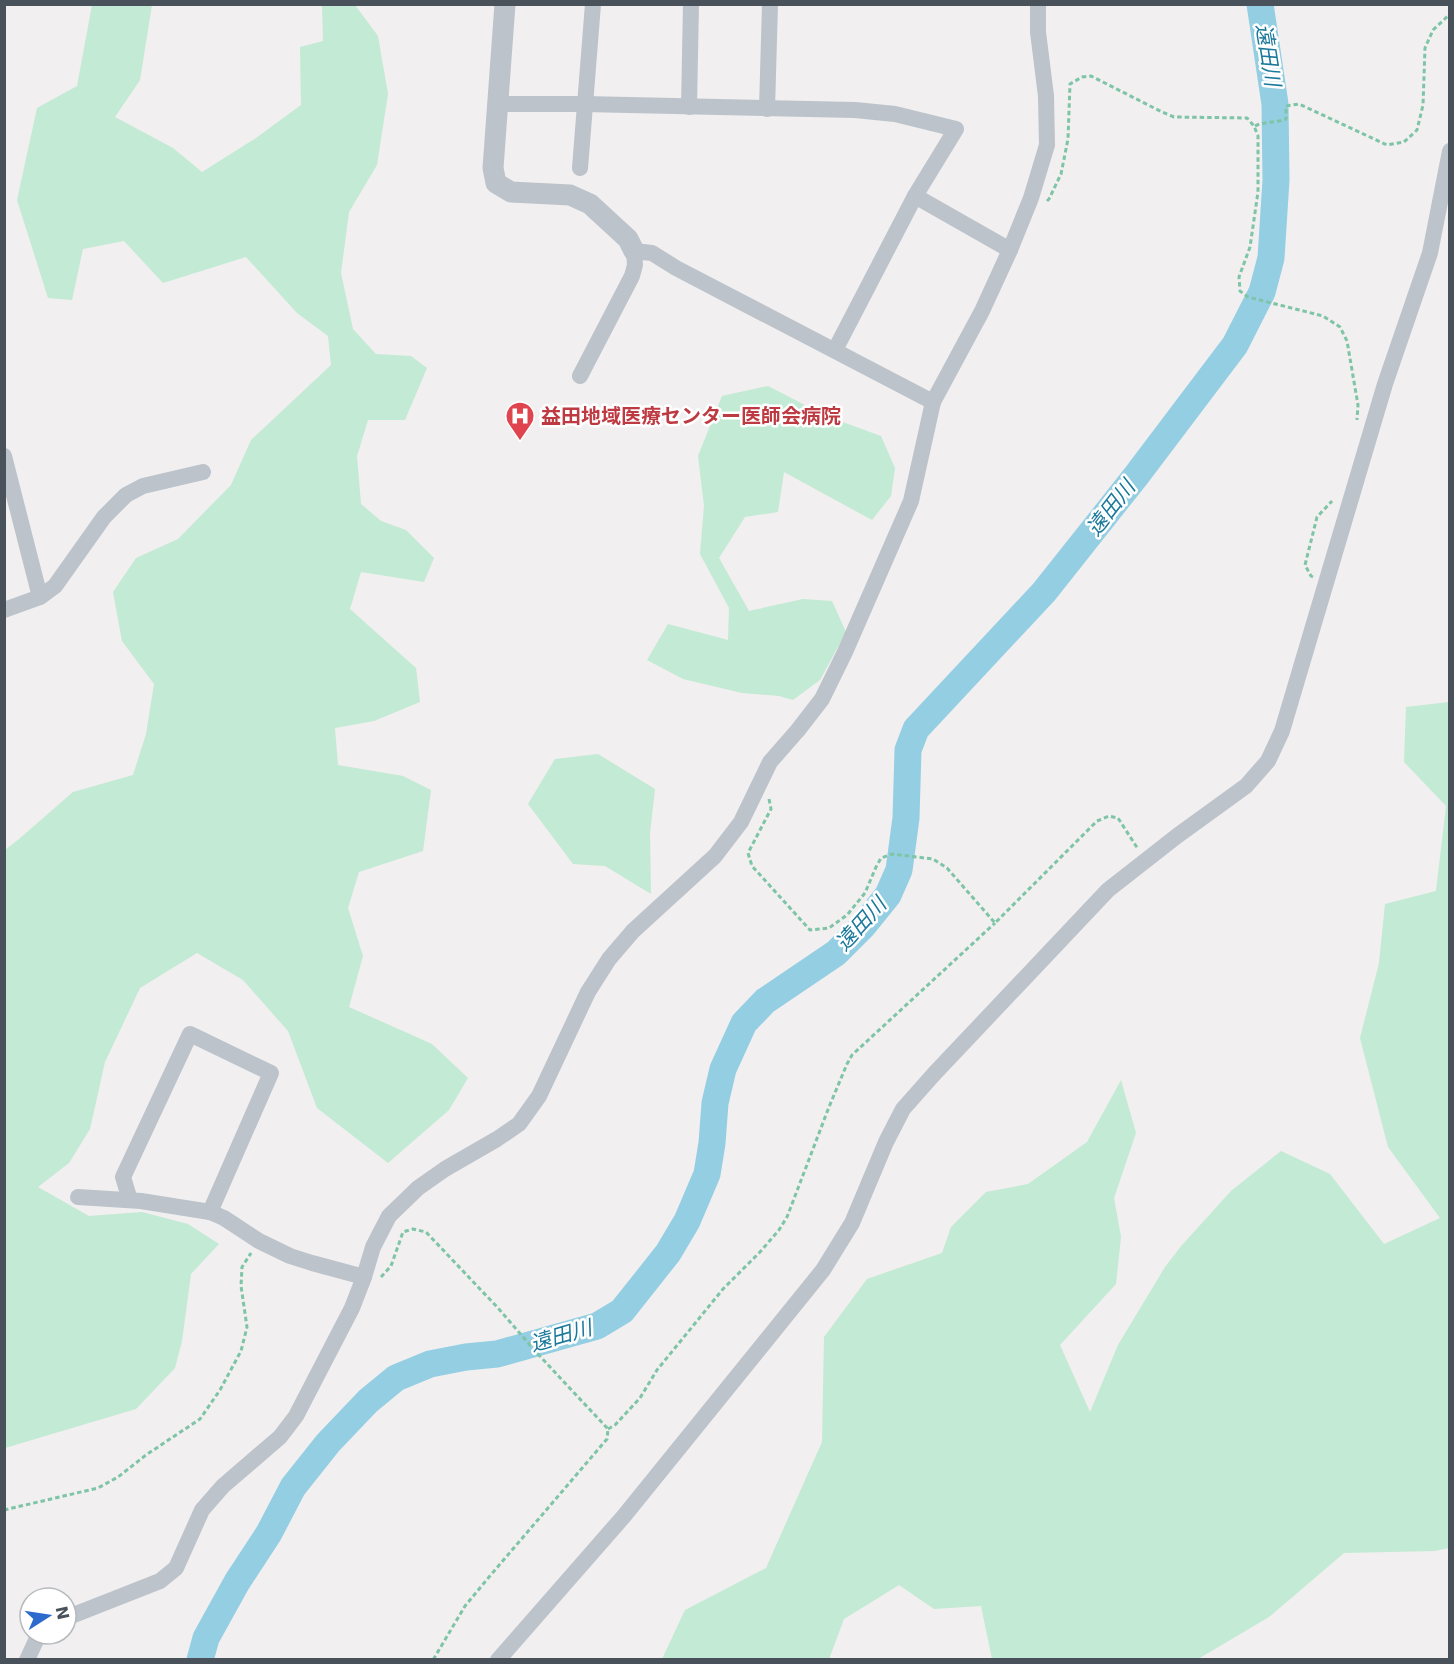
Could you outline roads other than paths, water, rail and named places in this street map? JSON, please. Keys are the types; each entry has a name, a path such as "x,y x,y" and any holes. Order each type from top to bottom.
{"street":[{"path":"505,4 493,168 496,183 511,192 570,195 590,204 628,239 634,251 635,265 632,276 580,376"},
{"path":"580,168 593,4"},
{"path":"689,107 691,4"},
{"path":"767,109 770,4"},
{"path":"78,1613 160,1581 176,1568 202,1510 223,1486 280,1437 296,1416 351,1308 364,1277 373,1246 389,1216 418,1188 519,1124 539,1096 588,992 609,959 633,931 715,856 741,822 770,762 822,699 911,501 933,402 982,311 1031,198 1047,145 1046,96 1038,32 1038,4"},
{"path":"498,104 855,110 895,114 956,129 915,196 835,350"},
{"path":"498,1659 624,1516 823,1270 852,1223 886,1142 903,1109 1108,890 1246,786 1268,761 1282,731 1385,384 1430,253 1449,151"},
{"path":"915,196 1010,250"},
{"path":"634,251 652,253 676,268 933,402"},
{"path":"4,456 40,597"},
{"path":"4,610 40,597 55,586 104,517 126,495 143,486 203,472"},
{"path":"130,1200 123,1178 190,1034 271,1073 210,1212"},
{"path":"78,1197 130,1200 210,1212 290,1256 364,1277"}],"waterway":[{"name":"遠田川","path":"200,1660 206,1638 237,1582 269,1533 293,1487 328,1443 368,1401 396,1378 430,1364 497,1354 597,1326 622,1311 668,1253 687,1221 707,1174 715,1103 723,1069 744,1023 765,1001 836,953 863,926 888,895 899,870 906,818 908,750 916,729 1044,592 1136,476 1235,345 1262,292 1271,258 1276,180 1275,104 1260,4"}],"place":[{"name":"益田地域医療センター医師会病院","path":"520,442"}]}
